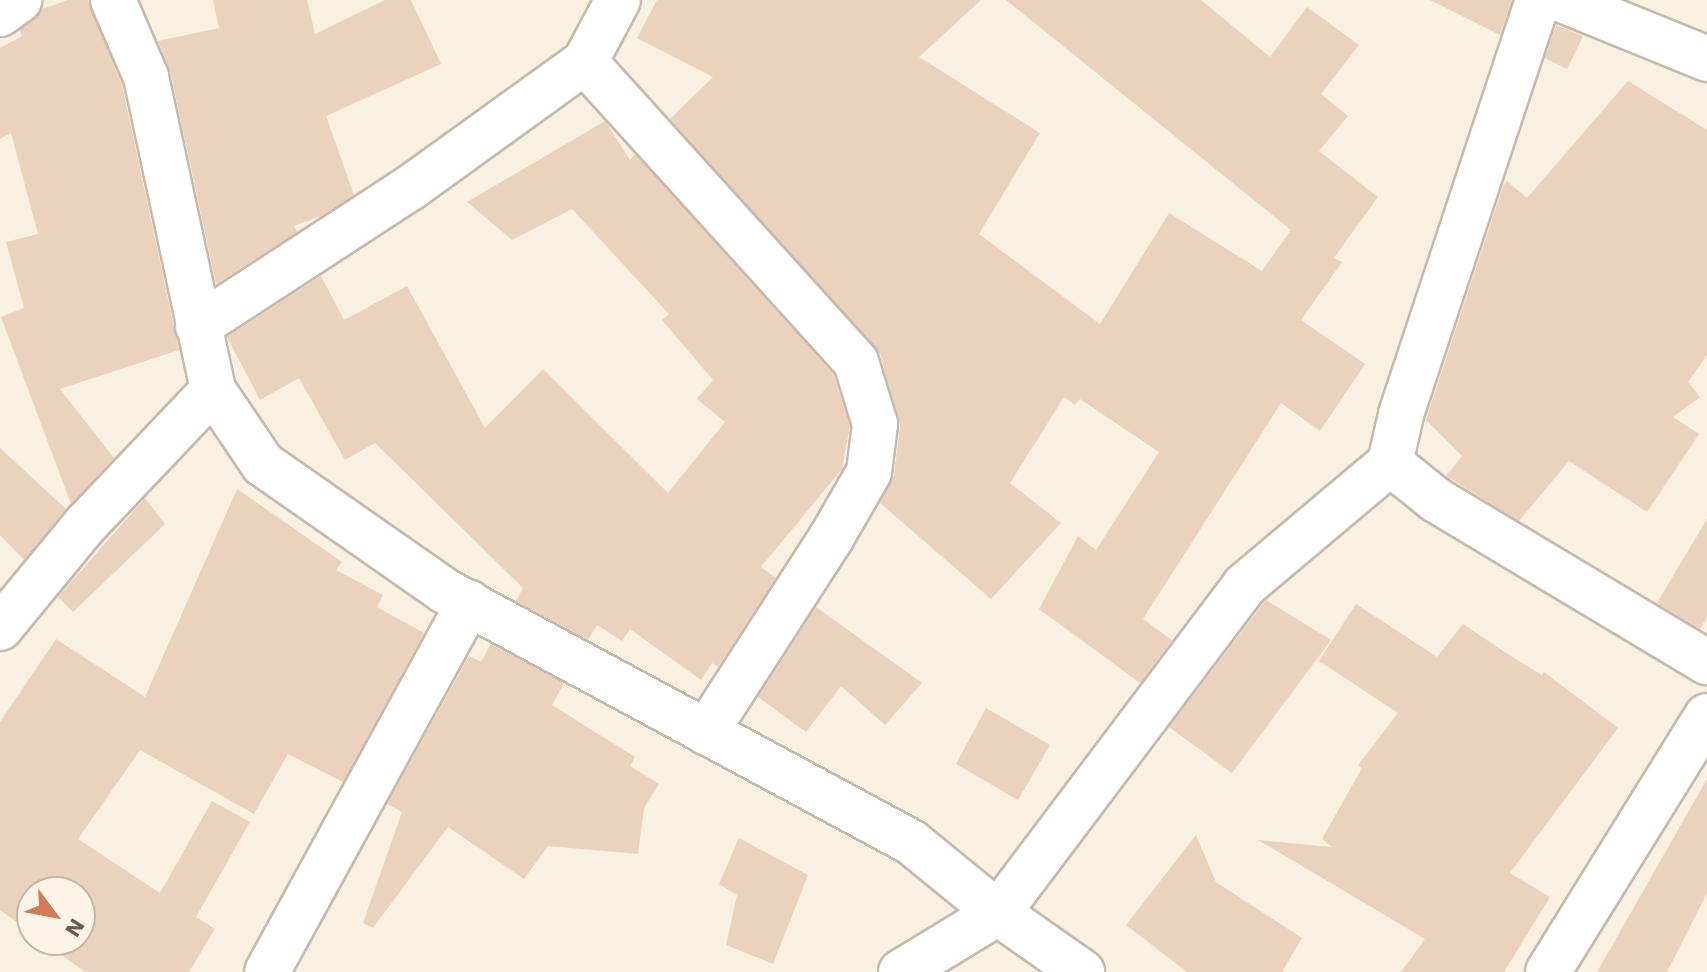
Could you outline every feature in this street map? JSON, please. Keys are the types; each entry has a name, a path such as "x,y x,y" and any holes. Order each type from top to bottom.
{"street":[{"path":"0,14 19,0"},
{"path":"113,0 146,77 213,390 263,464 445,591 911,842 998,913 1082,972"},
{"path":"198,326 410,188 585,62 618,0"},
{"path":"901,972 998,913 1244,586 1390,463 1401,415 1538,0"},
{"path":"1562,0 1707,59"},
{"path":"585,62 856,362 875,424 869,472 831,538 706,732"},
{"path":"0,628 85,525 213,390"},
{"path":"1390,463 1436,500 1707,662"},
{"path":"267,972 469,603"},
{"path":"1548,972 1707,716"}],"building":[{"path":"68,0 88,0 122,85 179,350 60,389 114,458 71,504 1,317 24,308 6,242 38,234 11,133 0,139 0,48 22,36 20,30 42,9"},
{"path":"213,0 307,0 315,34 385,0 411,0 441,64 326,116 354,195 321,216 294,226 297,232 216,284 170,71 158,41 219,28"},
{"path":"657,0 981,0 919,57 1040,133 979,234 1100,324 1169,213 1262,271 1291,230 1006,0 1201,0 1270,57 1307,7 1359,45 1321,94 1348,116 1319,151 1378,197 1334,258 1342,262 1301,320 1365,364 1320,431 1281,403 1143,619 1172,640 1140,683 1039,609 1078,536 1096,550 1159,452 1080,399 1075,405 1064,397 1010,483 1061,523 991,599 880,503 894,476 900,426 880,354 670,119 713,77 637,38"},
{"path":"1430,0 1512,0 1500,35"},
{"path":"1556,25 1583,36 1567,69 1545,58"},
{"path":"1628,81 1707,130 1707,355 1688,382 1700,397 1673,417 1699,434 1647,512 1569,461 1519,521 1446,476 1462,456 1426,420 1503,186 1507,181 1527,198"},
{"path":"605,121 630,160 635,154 834,375 850,426 842,469 761,567 776,578 718,667 712,663 701,680 630,629 622,641 597,625 588,640 516,601 523,588 375,443 345,460 299,378 260,400 227,337 321,276 344,320 407,286 485,428 543,369 668,493 725,422 697,399 713,380 662,320 669,314 572,209 512,240 467,202"},
{"path":"0,448 66,509 24,560 0,535"},
{"path":"237,489 342,562 336,570 383,595 377,607 424,633 343,782 288,754 254,814 140,750 78,839 160,893 212,801 250,822 196,917 215,929 189,972 85,972 63,956 96,956 96,876 16,876 16,922 0,910 0,722 56,639 145,697"},
{"path":"145,498 165,524 73,612 58,597"},
{"path":"1707,519 1707,617 1700,629 1657,603"},
{"path":"1266,600 1331,640 1232,773 1169,727"},
{"path":"1356,604 1437,657 1463,624 1542,675 1544,672 1618,728 1510,873 1550,897 1504,972 1401,972 1425,939 1258,840 1332,847 1322,839 1362,768 1358,765 1398,713 1319,661"},
{"path":"816,607 922,683 885,725 841,686 806,732 758,697"},
{"path":"491,644 564,683 552,705 635,757 630,766 659,784 644,808 638,854 548,846 524,879 448,827 373,928 363,923 402,812 387,804 469,656 481,662"},
{"path":"986,708 1050,745 1018,800 956,764"},
{"path":"1707,779 1707,893 1667,972 1597,972"},
{"path":"1196,835 1216,882 1302,938 1282,972 1187,972 1126,925"},
{"path":"739,838 808,875 773,964 726,945 737,895 719,884"}]}
